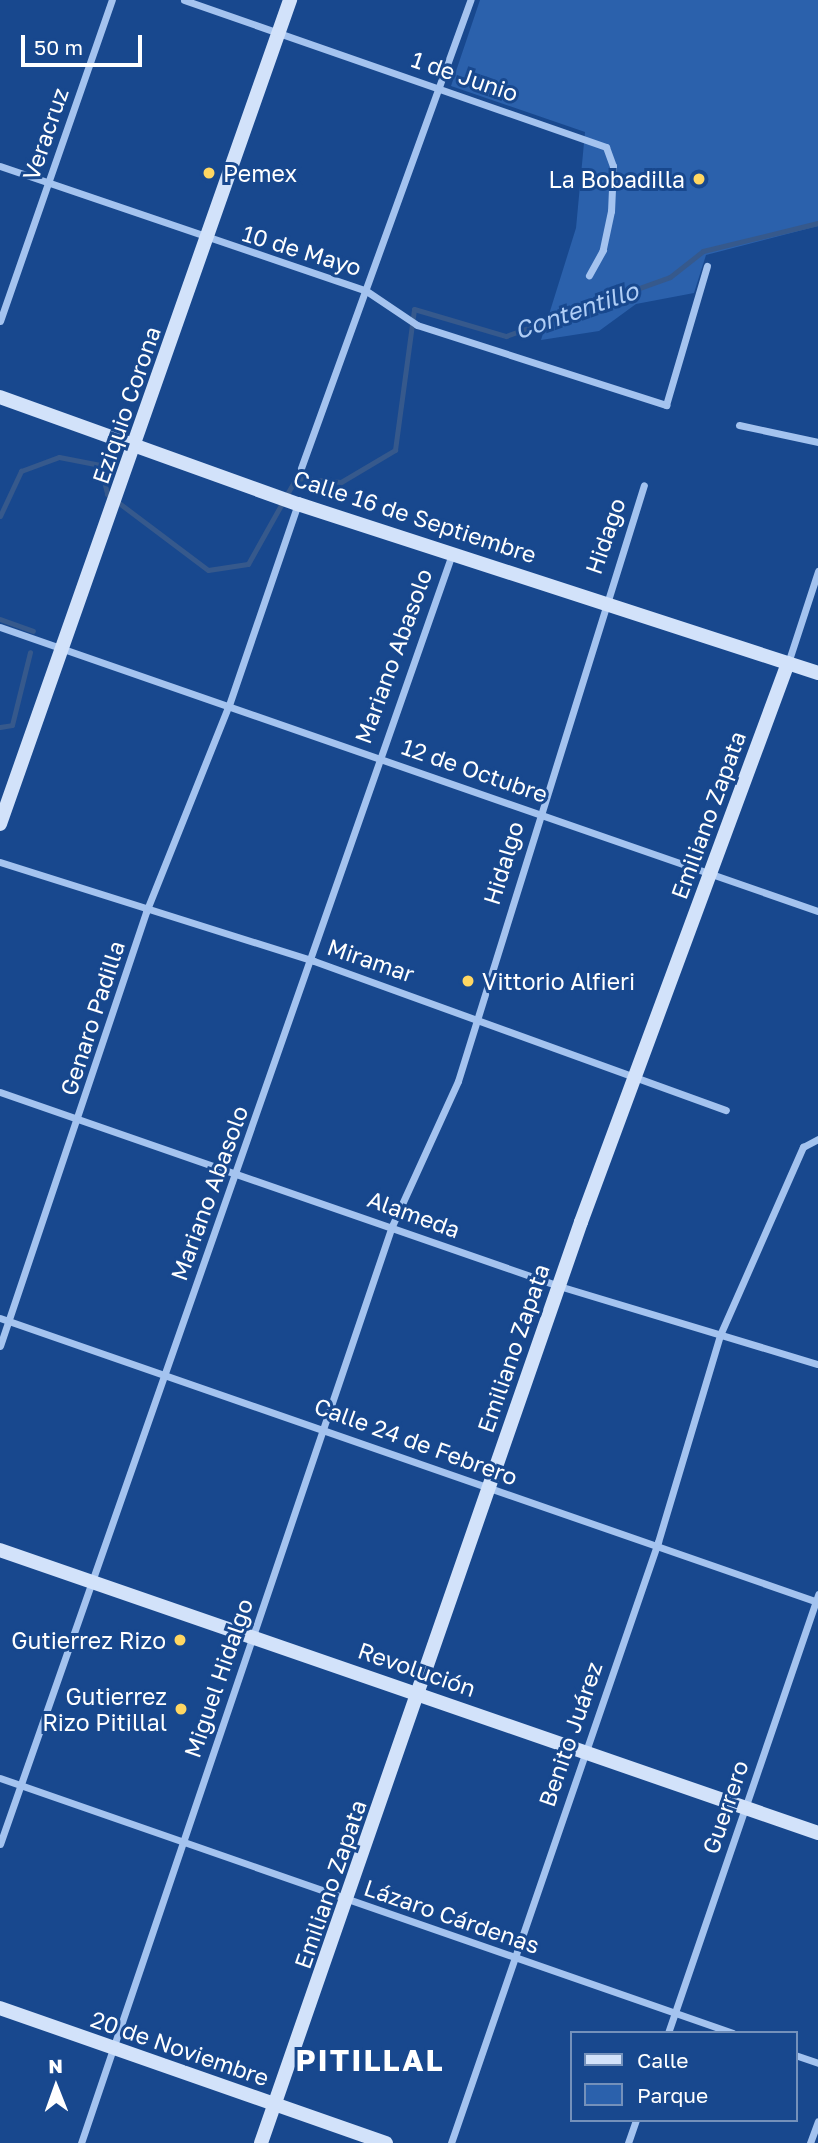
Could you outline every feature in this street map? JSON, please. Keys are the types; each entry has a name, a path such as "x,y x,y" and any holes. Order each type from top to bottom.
{"street":[{"name":"Veracruz","path":"0,321 112,0"},
{"name":"1 de Junio","path":"184,0 606,147 613,166 611,211 589,275"},
{"name":"Eziquio Corona","path":"0,824 61,650 124,484 205,240 290,0"},
{"path":"302,468 470,0"},
{"name":"10 de Mayo","path":"0,166 205,240 365,289 399,318 417,325 666,405 707,266"},
{"name":"Calle 16 de Septiembre","path":"0,397 138,444 298,504 603,599 818,673"},
{"path":"739,425 818,442"},
{"name":"Hidago","path":"603,599 644,485"},
{"name":"Genaro Padilla","path":"0,1346 79,1120 146,912 229,705 298,504"},
{"name":"Mariano Abasolo","path":"0,1844 164,1373 314,961 376,757 452,554"},
{"name":"Emiliano Zapata","path":"261,2143 350,1902 559,1286 788,663 818,571"},
{"name":"Hidalgo","path":"392,1226 458,1081 603,599"},
{"name":"12 de Octubre","path":"0,627 539,812 710,877 818,911"},
{"name":"Miramar","path":"0,862 146,912 314,961 477,1017 726,1110"},
{"name":"Alameda","path":"0,1092 237,1172 559,1286 818,1364"},
{"path":"720,1335 803,1147 818,1139"},
{"name":"Miguel Hidalgo","path":"81,2143 392,1226"},
{"name":"Calle 24 de Febrero","path":"0,1318 325,1427 488,1490 658,1542 817,1599"},
{"name":"Benito Juárez","path":"451,2143 516,1958 584,1749 658,1542 720,1335"},
{"name":"Revolución","path":"0,1549 584,1749 818,1833"},
{"name":"Guerrero","path":"669,2031 817,1599"},
{"name":"Lázaro Cárdenas","path":"0,1778 183,1840 350,1902 728,2031"},
{"name":"20 de Noviembre","path":"0,2008 113,2050 386,2143"},
{"path":"797,2056 818,2063"},
{"path":"810,2143 818,2120"},
{"path":"628,2143 635,2122"}],"green space":[{"name":"La Bobadilla","path":"480,0 818,0 818,226 706,255 694,293 636,304 599,331 541,340 576,228 585,132 451,86"}],"waterway":[{"name":"Contentillo","path":"0,516 21,471 59,457 100,465 107,494 208,570 248,564 296,478 341,482 395,450 414,309 506,336 670,277 703,251 818,223"},
{"name":"Contentillo","path":"0,619 33,631"},
{"name":"Contentillo","path":"0,727 12,725 30,652"}],"place":[{"name":"Pemex","path":"209,173"},
{"name":"La Bobadilla","path":"699,179"},
{"name":"Vittorio Alfieri","path":"468,981"},
{"name":"Gutierrez Rizo","path":"180,1640"},
{"name":"Gutierrez Rizo Pitillal","path":"181,1709"}],"district":[{"name":"PITILLAL","path":"370,2060"}]}
